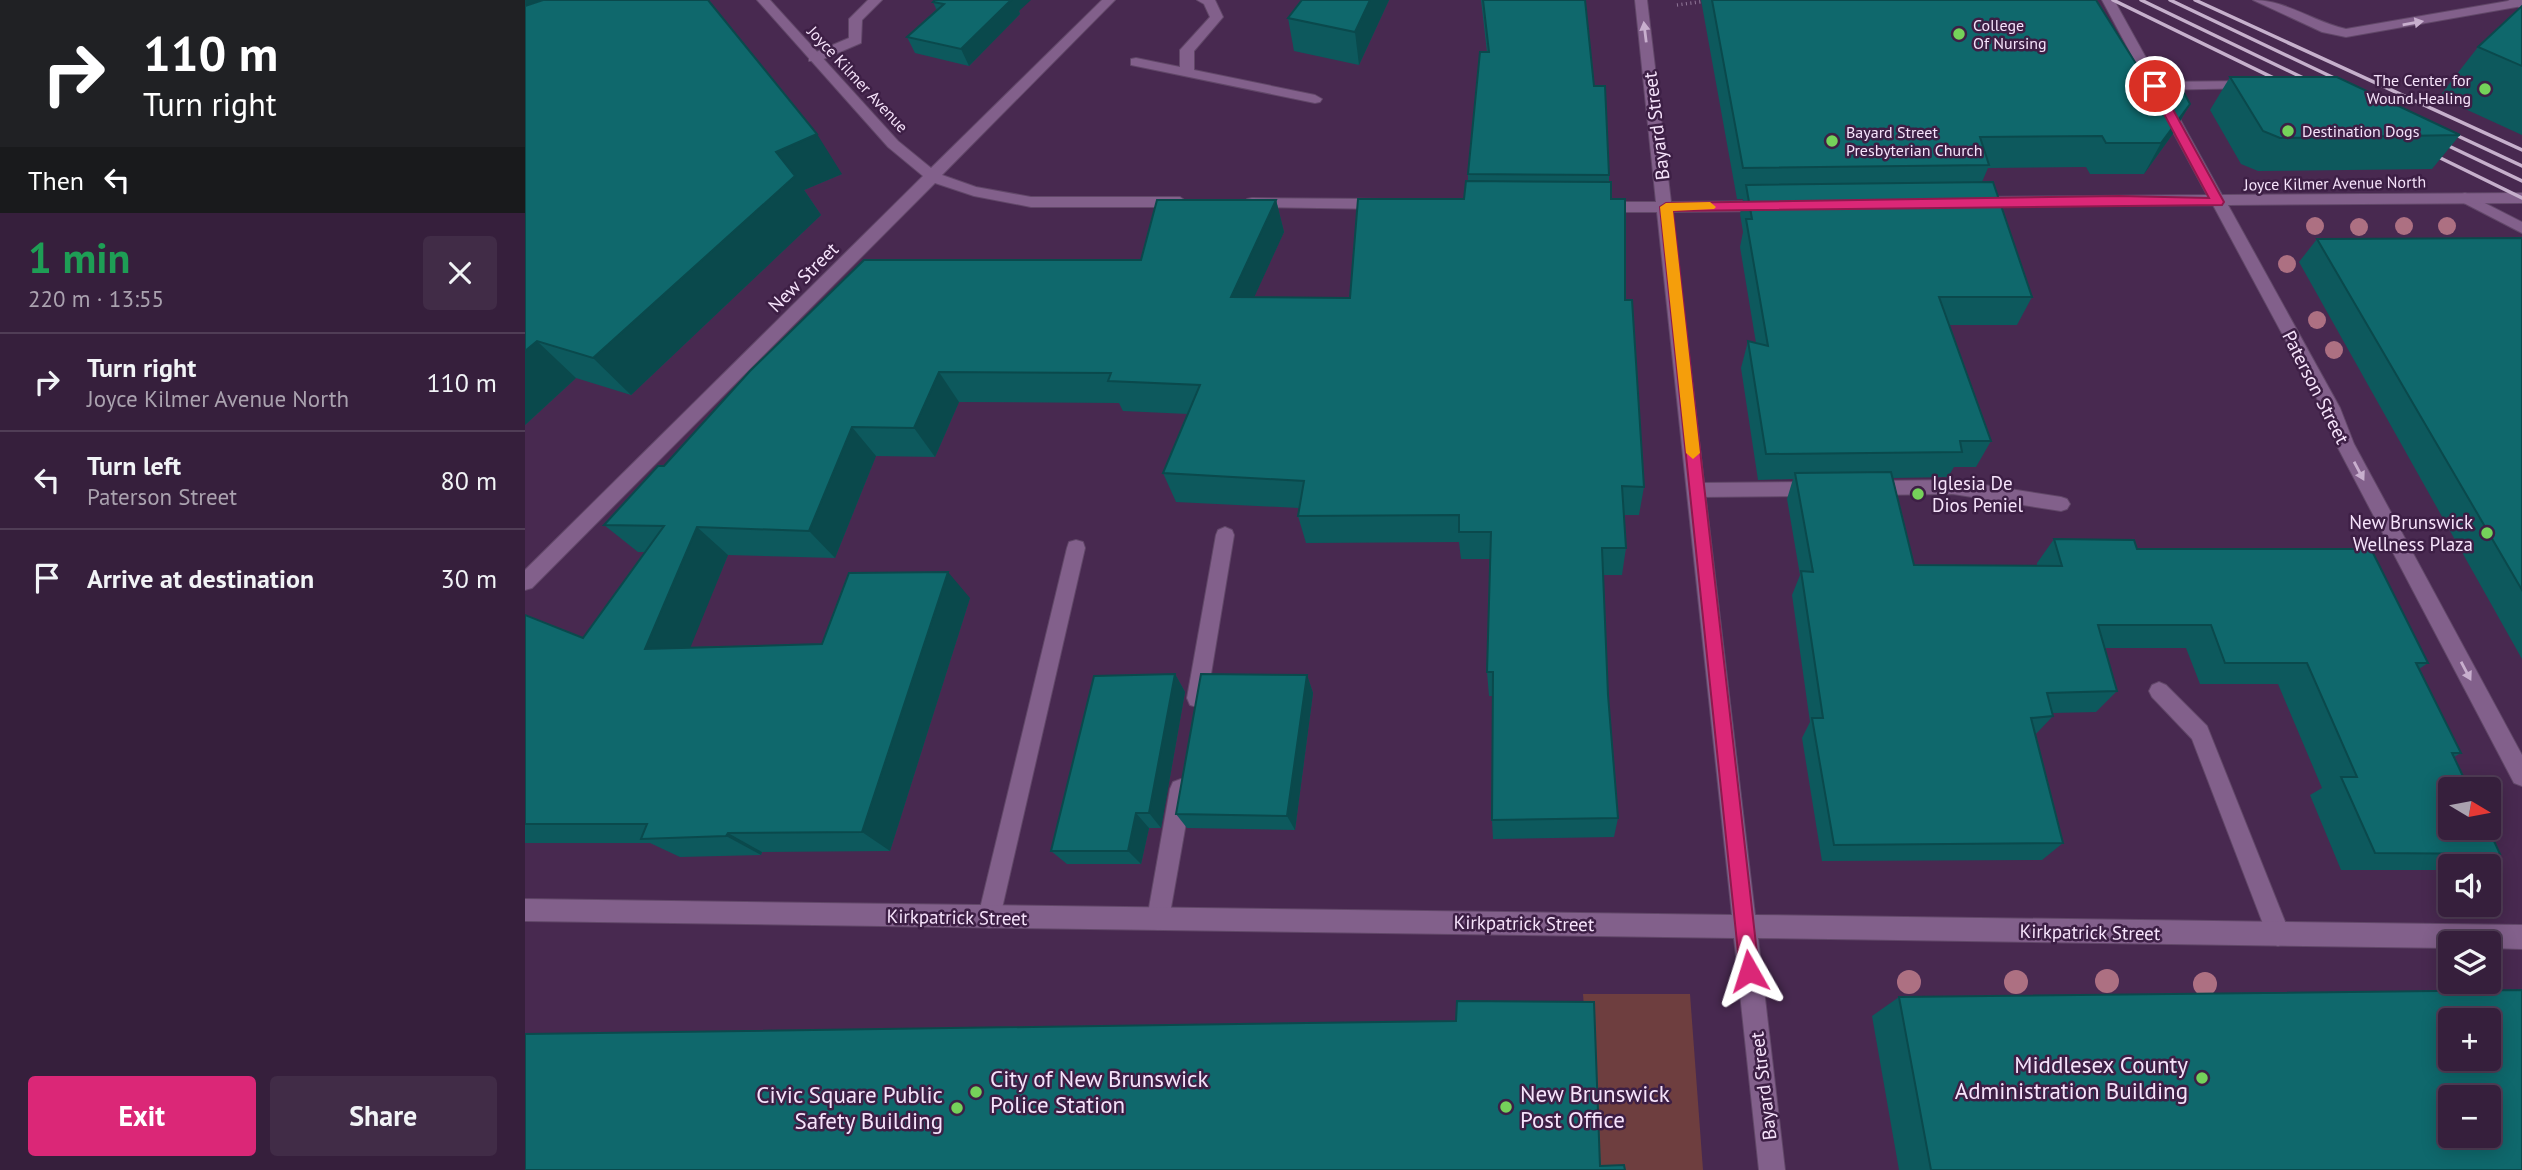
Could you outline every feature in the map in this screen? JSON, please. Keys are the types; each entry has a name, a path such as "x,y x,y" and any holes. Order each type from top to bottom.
{"street":[{"name":"Joyce Kilmer Avenue","path":"763,0 893,144 933,177"},
{"path":"814,58 856,40 855,19 876,0"},
{"name":"New Street","path":"525,582 1109,0"},
{"path":"1187,73 1187,50 1217,17 1209,1 1203,0"},
{"name":"Paterson Street","path":"2108,0 2331,408 2350,454 2522,776"},
{"path":"2259,0 2327,29 2346,33 2518,3"},
{"name":"Bayard Street","path":"1642,6 1772,1170"},
{"path":"1136,62 1315,99"},
{"path":"2155,86 2255,85"},
{"path":"933,177 974,191 1031,202 1196,202"},
{"path":"2465,198 2522,228"},
{"name":"Joyce Kilmer Avenue North","path":"1955,203 2522,198"},
{"path":"1238,203 1405,204"},
{"path":"1586,206 1779,205"},
{"path":"1697,490 1953,487 2061,503"},
{"path":"1192,723 1225,535"},
{"path":"989,917 1076,548"},
{"path":"2159,691 2200,733 2278,934"},
{"path":"1158,919 1185,764"},
{"name":"Kirkpatrick Street","path":"525,910 2522,937"}],"path":[{"path":"1642,6 1713,2"}],"shaded area":[{"path":"1583,994 1690,994 1703,1170 1596,1170"}],"building":[{"path":"543,0 708,0 817,134 776,152 795,176 593,358 537,341 525,351 525,6"},
{"path":"1011,0 961,49 907,37 944,4 933,2"},
{"path":"1302,0 1370,0 1355,32 1288,18"},
{"path":"1483,0 1585,0 1594,86 1605,86 1609,175 1468,174 1480,52 1489,52"},
{"path":"1712,0 2096,0 2145,78 2176,78 2190,104 2161,143 2106,143 2102,136 1980,137 1989,165 1743,168"},
{"path":"2522,6 2522,66 2478,47"},
{"path":"2230,77 2337,77 2460,135 2280,138 2263,131"},
{"path":"1466,181 1611,182 1611,199 1625,199 1625,300 1632,300 1644,487 1622,486 1626,548 1602,548 1608,695 1618,818 1492,820 1493,672 1487,672 1491,532 1459,532 1459,515 1298,516 1304,481 1163,473 1200,385 1108,381 1111,373 939,372 914,428 852,427 809,531 697,527 645,649 822,644 849,573 948,572 862,832 728,833 726,836 641,839 647,824 525,824 525,615 583,638 664,526 604,525 658,466 664,466 750,371 864,260 1141,260 1157,200 1276,200 1231,297 1350,298 1358,199 1464,199"},
{"path":"1993,182 2032,297 1939,297 1991,441 1960,441 1962,452 1766,454 1748,341 1768,346 1746,219 1752,219 1746,185"},
{"name":"New Brunswick Wellness Plaza","path":"2522,238 2522,590 2317,239"},
{"path":"1891,472 1914,565 2062,566 2054,539 2134,540 2137,549 2371,549 2428,663 2416,663 2461,753 2452,753 2463,777 2438,777 2438,840 2494,840 2500,854 2375,853 2341,777 2357,777 2307,663 2225,663 2211,625 2098,625 2117,691 2047,693 2053,716 2031,718 2063,843 1834,845 1812,718 1823,718 1801,571 1813,572 1795,473"},
{"path":"1175,674 1149,813 1136,813 1128,851 1051,851 1094,676"},
{"path":"1201,674 1307,675 1287,816 1176,814"},
{"name":"Middlesex County Administration Building","path":"2501,990 2522,990 2522,1170 1931,1170 1899,997 2438,991 2438,994 2501,994"},
{"name":"Civic Square Public Safety Building","path":"1457,1001 1594,1002 1600,1166 1624,1165 1625,1170 525,1170 525,1034 1456,1021"}],"railway":[{"path":"2113,0 2290,86"},
{"path":"2141,0 2318,85"},
{"path":"2170,0 2351,86"},
{"path":"2195,0 2522,150"},
{"path":"2443,129 2522,166"},
{"path":"2432,138 2522,181"},
{"path":"2422,149 2522,198"}],"slow traffic":[{"path":"1693,453 1666,207 1710,207"}],"place":[{"name":"College Of Nursing","path":"1959,34"},
{"name":"The Center for Wound Healing","path":"2485,89"},
{"name":"Destination Dogs","path":"2288,131"},
{"name":"Bayard Street Presbyterian Church","path":"1832,141"},
{"name":"Iglesia De Dios Peniel","path":"1918,494"},
{"name":"New Brunswick Wellness Plaza","path":"2487,533"},
{"name":"Middlesex County Administration Building","path":"2202,1078"},
{"name":"City of New Brunswick Police Station","path":"976,1092"},
{"name":"New Brunswick Post Office","path":"1506,1107"},
{"name":"Civic Square Public Safety Building","path":"957,1108"}],"route":[{"path":"1749,971 1666,207 2119,200 2218,202 2155,86"}]}
